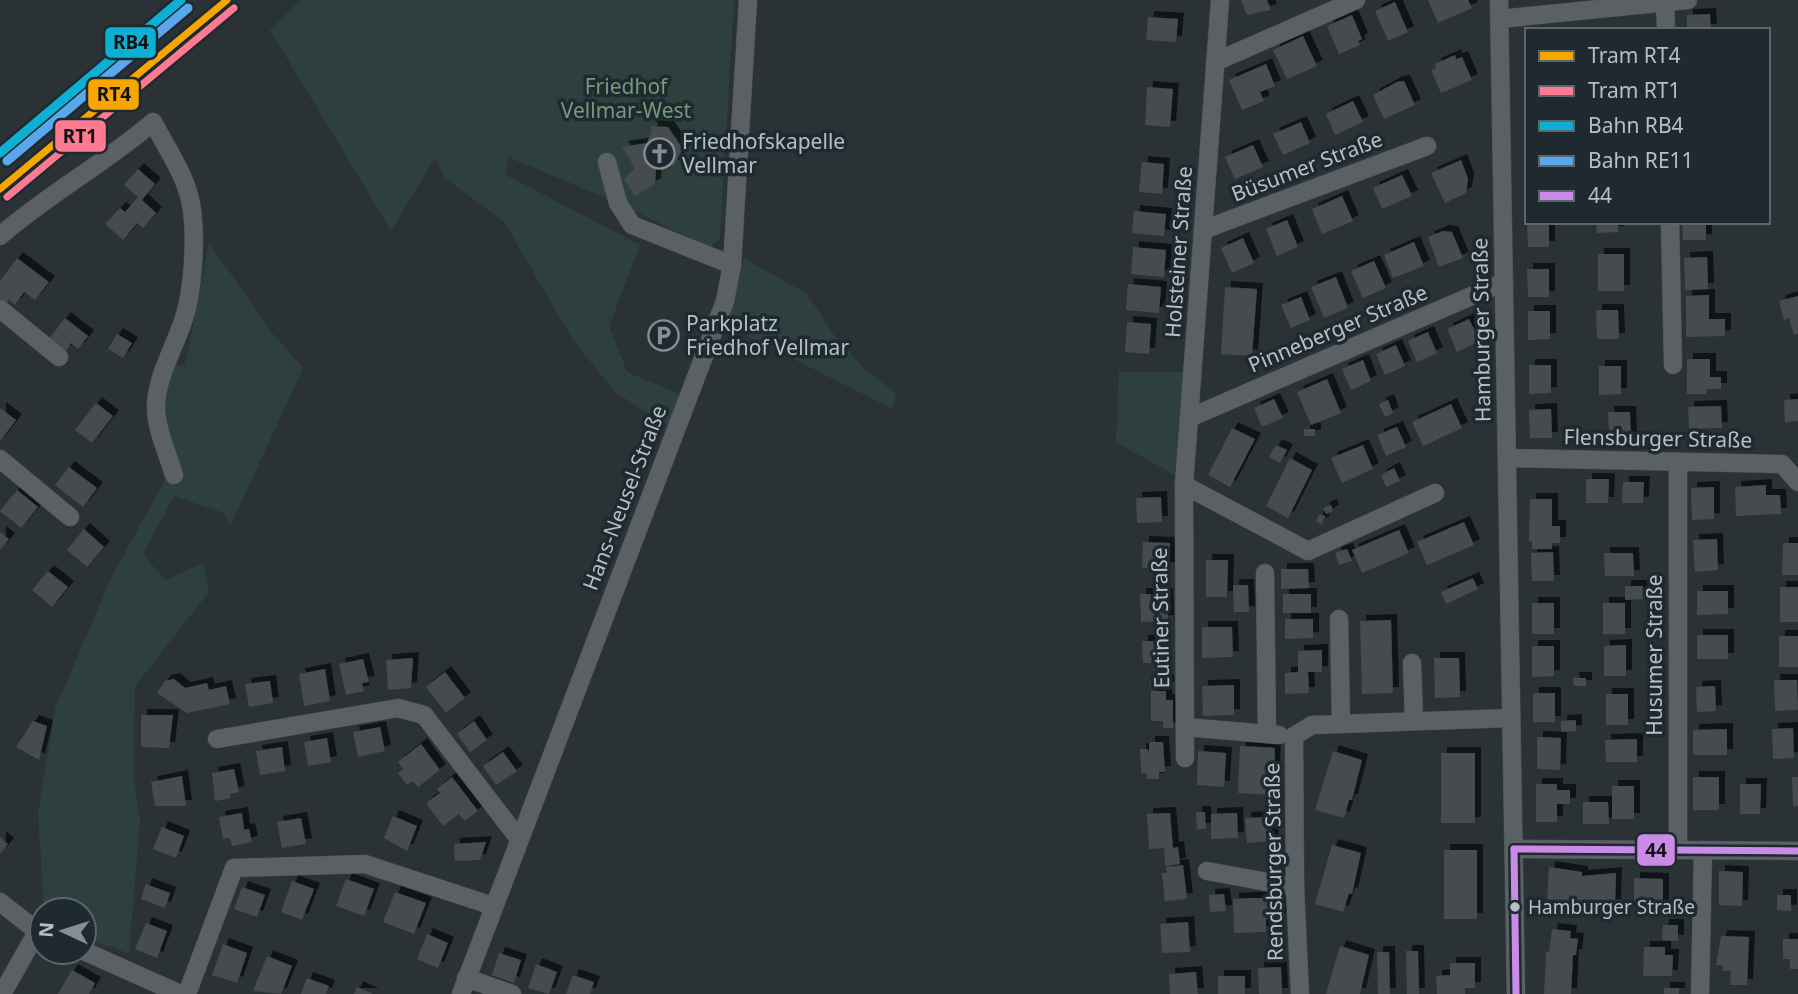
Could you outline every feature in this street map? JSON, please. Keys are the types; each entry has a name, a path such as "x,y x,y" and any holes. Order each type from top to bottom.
{"street":[{"name":"Hans-Neusel-Straße","path":"463,986 725,301 732,265 748,0"},
{"name":"Holsteiner Straße","path":"1183,508 1220,0"},
{"path":"1215,62 1356,0"},
{"name":"Hamburger Straße","path":"1499,0 1508,458 1505,509 1516,994"},
{"path":"1500,19 1688,0"},
{"path":"1665,2 1666,28"},
{"path":"0,236 26,213 123,148 153,122 181,173 192,209 191,273 184,318 164,372 156,403 160,434 174,475"},
{"name":"Büsumer Straße","path":"1203,230 1427,146"},
{"path":"607,162 618,203 632,225 732,265"},
{"path":"1670,224 1673,365"},
{"name":"Pinneberger Straße","path":"1189,418 1504,282"},
{"path":"0,309 59,357"},
{"name":"Flensburger Straße","path":"1508,458 1782,464 1798,482"},
{"path":"0,459 70,517"},
{"name":"Husumer Straße","path":"1678,462 1678,849"},
{"path":"1184,485 1308,551 1435,493"},
{"name":"Eutiner Straße","path":"1183,508 1185,758"},
{"path":"1265,573 1267,734"},
{"path":"1339,619 1341,724"},
{"path":"1412,663 1414,720"},
{"path":"217,739 398,708 424,715 519,839"},
{"name":"Rendsburger Straße","path":"1300,994 1295,887 1294,736 1312,725 1510,718"},
{"path":"1185,727 1294,736"},
{"path":"1514,849 1798,851"},
{"path":"1700,994 1703,850"},
{"path":"187,994 234,868 365,864 493,906"},
{"path":"1207,871 1295,887"},
{"path":"0,902 28,925"},
{"path":"2,994 28,952"},
{"path":"98,957 180,994"},
{"path":"463,986 512,994"}],"green space":[{"name":"Friedhof Vellmar-West","path":"300,0 734,0 720,238 710,248 618,203 508,157 506,175 640,245 609,326 627,372 680,394 668,426 615,392 573,340 504,222 445,178 435,158 391,231 270,30"},
{"path":"209,243 273,334 303,368 230,527 224,513 174,496 143,554 165,580 203,563 209,592 135,686 133,772 140,821 129,953 98,943 98,896 43,896 38,813 55,709 112,576 166,478 162,359 185,367"},
{"path":"744,258 807,294 834,335 864,368 896,393 893,409 726,325"},
{"path":"1119,372 1185,372 1176,476 1116,442"}],"building":[{"path":"1241,0 1267,0 1271,10 1247,15"},
{"path":"1428,0 1468,0 1472,8 1438,23"},
{"path":"1395,2 1408,32 1388,41 1375,11"},
{"path":"1710,14 1711,28 1687,28 1687,15"},
{"path":"1352,15 1362,39 1358,41 1360,45 1339,54 1327,26"},
{"path":"1148,17 1178,19 1176,42 1146,40"},
{"path":"1303,36 1317,66 1287,79 1273,50"},
{"path":"1455,55 1456,59 1462,57 1472,80 1441,93 1431,70 1436,68 1435,64"},
{"path":"1266,64 1275,86 1260,92 1264,101 1242,110 1229,80"},
{"path":"1404,81 1415,105 1384,119 1373,95"},
{"path":"1147,87 1173,89 1170,127 1145,125"},
{"path":"1353,101 1363,122 1335,135 1326,114"},
{"path":"1301,122 1310,143 1283,155 1273,134"},
{"path":"649,126 668,127 683,149 674,166 659,165 656,169 655,184 635,196 624,179 635,168 622,147 647,143 652,130"},
{"path":"1253,145 1263,167 1235,179 1225,157"},
{"path":"1461,160 1468,179 1466,193 1445,203 1431,173"},
{"path":"1142,162 1164,164 1162,194 1139,192"},
{"path":"138,169 155,184 142,200 156,213 143,228 137,223 123,240 105,224 120,208 125,212 138,197 124,185"},
{"path":"1402,175 1412,196 1382,209 1373,188"},
{"path":"1342,196 1353,221 1322,234 1312,209"},
{"path":"1134,211 1166,214 1164,236 1132,233"},
{"path":"1287,220 1298,247 1277,256 1266,229"},
{"path":"1527,224 1549,224 1549,247 1528,247"},
{"path":"1596,224 1618,224 1618,232 1597,233"},
{"path":"1682,224 1706,224 1706,240 1683,240"},
{"path":"1443,231 1452,232 1463,258 1439,267 1428,237"},
{"path":"1243,238 1254,263 1232,273 1221,248"},
{"path":"1414,242 1424,266 1393,278 1384,255"},
{"path":"1133,247 1166,250 1164,277 1131,274"},
{"path":"1598,254 1624,254 1624,291 1598,291"},
{"path":"1707,257 1708,289 1685,290 1684,258"},
{"path":"17,258 49,282 35,300 24,292 15,305 9,300 4,306 0,303 0,281"},
{"path":"1374,261 1386,288 1363,298 1351,271"},
{"path":"1527,269 1549,269 1549,297 1528,297"},
{"path":"1336,277 1348,308 1324,318 1311,287"},
{"path":"1128,284 1161,287 1159,313 1126,310"},
{"path":"1225,287 1257,289 1252,356 1221,354"},
{"path":"1709,295 1709,319 1725,319 1725,336 1686,337 1686,296"},
{"path":"1798,296 1798,334 1794,335 1789,318 1784,320 1779,301"},
{"path":"1301,297 1310,320 1291,328 1281,305"},
{"path":"1596,310 1618,310 1619,339 1597,339"},
{"path":"1528,311 1550,311 1550,339 1528,340"},
{"path":"65,318 88,336 78,349 71,343 65,352 49,339"},
{"path":"1469,319 1480,341 1457,352 1447,329"},
{"path":"1127,322 1151,324 1149,354 1125,352"},
{"path":"1428,332 1437,353 1417,362 1408,341"},
{"path":"117,334 132,343 123,358 108,349"},
{"path":"1396,345 1405,366 1385,375 1376,354"},
{"path":"1687,359 1710,359 1710,377 1721,377 1721,389 1707,389 1706,394 1687,394"},
{"path":"1363,360 1371,381 1351,390 1342,369"},
{"path":"1529,365 1551,365 1551,393 1529,394"},
{"path":"1599,366 1621,366 1621,394 1599,395"},
{"path":"1327,379 1341,413 1311,425 1297,392"},
{"path":"1274,399 1283,418 1262,427 1254,408"},
{"path":"1798,399 1798,421 1785,422 1784,400"},
{"path":"1388,400 1393,413 1385,417 1379,404"},
{"path":"96,403 113,416 92,443 75,430"},
{"path":"1451,404 1462,428 1423,446 1412,422"},
{"path":"1721,406 1722,428 1689,429 1688,407"},
{"path":"0,408 16,420 0,441"},
{"path":"1551,409 1552,438 1530,438 1529,410"},
{"path":"1608,412 1630,412 1631,440 1603,440 1603,432 1609,432"},
{"path":"1397,427 1406,447 1386,456 1377,435"},
{"path":"1232,428 1255,439 1230,487 1208,475"},
{"path":"1304,429 1315,429 1315,436 1304,436"},
{"path":"1276,445 1287,450 1280,463 1269,457"},
{"path":"1363,445 1373,469 1342,483 1331,458"},
{"path":"1290,458 1312,470 1288,518 1266,506"},
{"path":"69,467 97,488 83,507 55,485"},
{"path":"1394,468 1400,481 1386,487 1381,475"},
{"path":"1586,479 1609,479 1608,503 1586,503"},
{"path":"1623,482 1644,482 1643,503 1622,503"},
{"path":"1766,485 1766,495 1780,495 1781,514 1736,516 1735,487"},
{"path":"1714,487 1714,519 1692,520 1691,488"},
{"path":"17,490 38,507 21,528 0,511"},
{"path":"1161,497 1162,522 1137,523 1136,498"},
{"path":"1530,499 1552,499 1552,526 1560,526 1560,543 1552,543 1552,549 1532,549 1532,541 1529,541"},
{"path":"1331,505 1333,511 1326,514 1323,508"},
{"path":"1319,514 1325,516 1322,524 1316,522"},
{"path":"1464,522 1474,545 1427,565 1417,542"},
{"path":"84,529 104,547 87,567 67,550"},
{"path":"1399,530 1409,553 1362,573 1352,550"},
{"path":"0,532 9,539 0,550"},
{"path":"1717,539 1718,570 1695,572 1693,540"},
{"path":"1143,542 1170,543 1169,568 1142,568"},
{"path":"1783,543 1798,543 1798,575 1782,575"},
{"path":"1347,549 1352,561 1339,565 1335,553"},
{"path":"1553,552 1554,581 1532,581 1531,553"},
{"path":"1604,553 1633,553 1634,576 1605,576"},
{"path":"1206,560 1228,560 1227,597 1206,597"},
{"path":"1281,569 1308,569 1309,588 1281,589"},
{"path":"48,571 68,587 52,607 32,590"},
{"path":"1473,578 1478,589 1446,604 1441,592"},
{"path":"1233,585 1248,585 1249,612 1234,612"},
{"path":"1625,586 1643,586 1643,599 1625,600"},
{"path":"1780,587 1798,587 1798,622 1780,622"},
{"path":"1697,591 1728,591 1728,614 1697,615"},
{"path":"1140,594 1167,594 1168,621 1141,622"},
{"path":"1283,594 1311,594 1311,613 1283,613"},
{"path":"1532,603 1554,603 1554,634 1532,634"},
{"path":"1603,603 1625,603 1625,634 1603,634"},
{"path":"1285,619 1313,619 1313,638 1285,639"},
{"path":"1391,620 1393,693 1362,694 1360,621"},
{"path":"1202,627 1232,627 1233,657 1202,658"},
{"path":"1697,635 1728,635 1728,659 1697,659"},
{"path":"1779,636 1798,636 1798,667 1779,667"},
{"path":"1142,641 1165,641 1165,663 1143,663"},
{"path":"1626,645 1626,676 1604,676 1604,646"},
{"path":"1532,646 1554,646 1554,676 1532,677"},
{"path":"1322,650 1322,672 1308,672 1309,693 1285,694 1285,673 1298,672 1298,651"},
{"path":"413,658 411,688 388,690 386,660"},
{"path":"1434,658 1459,658 1460,697 1435,698"},
{"path":"363,659 369,682 362,683 364,691 346,695 339,664"},
{"path":"325,669 330,701 304,706 299,674"},
{"path":"445,672 465,698 446,713 426,687"},
{"path":"1573,678 1586,678 1586,686 1574,686"},
{"path":"174,679 185,688 207,683 209,690 226,686 230,704 187,713 157,693 165,681"},
{"path":"1774,680 1797,680 1798,710 1775,711"},
{"path":"270,681 273,703 249,707 245,684"},
{"path":"1150,681 1168,681 1168,688 1150,688"},
{"path":"1234,685 1234,715 1203,716 1202,686"},
{"path":"1715,686 1716,711 1697,712 1696,687"},
{"path":"1151,691 1166,691 1166,700 1173,700 1173,728 1163,728 1163,721 1151,721"},
{"path":"1533,693 1555,693 1555,722 1533,722"},
{"path":"1606,694 1628,694 1628,725 1606,725"},
{"path":"141,715 173,715 169,748 141,747"},
{"path":"1576,720 1576,731 1561,732 1561,721"},
{"path":"33,721 47,726 39,760 16,747"},
{"path":"474,721 487,740 470,752 457,734"},
{"path":"380,727 385,751 358,757 353,732"},
{"path":"1793,728 1794,758 1773,759 1772,729"},
{"path":"1727,729 1727,755 1693,755 1693,730"},
{"path":"1537,737 1561,738 1560,770 1537,769"},
{"path":"327,738 331,762 308,766 304,742"},
{"path":"1637,739 1637,762 1606,762 1605,740"},
{"path":"1149,742 1163,742 1165,772 1159,772 1159,779 1147,779 1147,773 1141,773 1140,749 1147,749 1149,752"},
{"path":"421,744 440,770 418,787 413,781 407,785 398,773 403,769 398,762"},
{"path":"1240,746 1275,748 1273,795 1238,793"},
{"path":"282,747 285,771 260,775 256,751"},
{"path":"1198,751 1226,753 1224,787 1197,785"},
{"path":"1333,751 1362,760 1352,800 1349,800 1344,818 1315,810"},
{"path":"503,752 517,771 496,785 483,766"},
{"path":"1441,753 1475,753 1475,823 1441,823"},
{"path":"234,769 239,792 230,794 231,798 215,801 212,773"},
{"path":"182,776 186,806 155,806 151,782"},
{"path":"452,777 478,811 464,821 459,814 443,826 426,803 440,793 437,789"},
{"path":"1693,777 1719,777 1719,810 1693,810"},
{"path":"1792,777 1798,777 1798,806 1793,806"},
{"path":"1536,784 1557,784 1557,790 1570,790 1570,804 1557,804 1557,822 1536,822"},
{"path":"1740,784 1761,784 1760,814 1740,814"},
{"path":"1612,786 1634,786 1634,819 1612,819"},
{"path":"1583,802 1608,802 1609,824 1583,824"},
{"path":"1196,812 1205,812 1206,829 1197,829"},
{"path":"242,813 244,830 249,829 252,842 232,846 230,838 223,839 219,817"},
{"path":"1170,813 1173,848 1178,847 1180,864 1165,866 1164,848 1149,849 1147,814"},
{"path":"1237,813 1238,838 1211,839 1211,814"},
{"path":"393,816 417,826 407,851 384,838"},
{"path":"1271,817 1273,841 1247,843 1245,818"},
{"path":"301,818 306,844 282,848 277,822"},
{"path":"162,827 184,836 176,858 153,849"},
{"path":"0,837 8,844 0,854"},
{"path":"486,842 480,860 455,861 454,844"},
{"path":"1332,845 1361,853 1352,894 1349,893 1343,912 1315,904"},
{"path":"1444,850 1477,850 1477,919 1444,919"},
{"path":"1183,865 1187,899 1165,901 1162,873 1167,873 1166,867"},
{"path":"1549,867 1582,872 1582,876 1616,873 1615,905 1580,908 1581,904 1547,899"},
{"path":"1719,871 1743,872 1742,906 1719,905"},
{"path":"1634,878 1663,879 1663,906 1634,905"},
{"path":"346,879 374,889 364,916 336,906"},
{"path":"292,881 314,889 302,920 281,912"},
{"path":"146,884 170,893 165,908 141,899"},
{"path":"242,887 265,895 257,917 234,909"},
{"path":"395,892 426,903 414,934 383,922"},
{"path":"1224,894 1226,911 1210,912 1209,895"},
{"path":"1777,895 1791,895 1791,911 1777,910"},
{"path":"1279,898 1280,919 1266,919 1266,932 1234,933 1233,899"},
{"path":"1188,922 1190,952 1162,953 1160,924"},
{"path":"146,923 167,931 157,958 135,949"},
{"path":"1663,925 1678,925 1678,941 1662,940"},
{"path":"1552,929 1571,931 1570,938 1578,939 1576,955 1573,955 1571,994 1544,994 1546,952 1549,952"},
{"path":"427,934 448,943 438,968 417,959"},
{"path":"1721,936 1749,937 1747,985 1730,985 1731,971 1723,971 1723,965 1716,965"},
{"path":"1783,939 1798,939 1798,969 1790,969 1790,959 1783,959"},
{"path":"223,944 247,953 237,983 212,975"},
{"path":"1340,946 1369,955 1360,994 1326,994"},
{"path":"1644,947 1665,947 1665,955 1673,955 1672,976 1643,976"},
{"path":"1406,951 1418,951 1419,994 1407,994"},
{"path":"1377,952 1389,952 1390,994 1378,994"},
{"path":"499,953 521,960 514,983 492,975"},
{"path":"267,956 292,966 281,994 253,991"},
{"path":"1450,963 1475,963 1475,988 1465,988 1465,994 1437,994 1436,976 1450,975"},
{"path":"536,964 557,972 549,994 528,988"},
{"path":"1281,967 1282,994 1259,994 1258,968"},
{"path":"72,970 95,983 89,994 58,994"},
{"path":"1196,972 1198,994 1170,994 1169,974"},
{"path":"573,975 594,982 590,994 566,994"},
{"path":"1218,976 1245,976 1245,994 1218,994"},
{"path":"307,978 329,986 326,994 301,994"},
{"path":"357,987 373,994 354,994"},
{"path":"1664,988 1679,988 1679,994 1664,994"}],"tram line":[{"name":"RT4","path":"0,189 227,0"},
{"name":"RT1","path":"7,197 234,8"}],"rail line":[{"name":"RB4","path":"0,153 181,0"},
{"name":"RE11","path":"7,161 188,8"}],"transit line":[{"name":"44","path":"1514,849 1798,851"},
{"name":"44","path":"1514,849 1516,994"}],"place":[{"name":"Friedhofskapelle Vellmar","path":"659,154"},
{"name":"Parkplatz Friedhof Vellmar","path":"663,336"},
{"name":"Hamburger Straße","path":"1515,907"}]}
